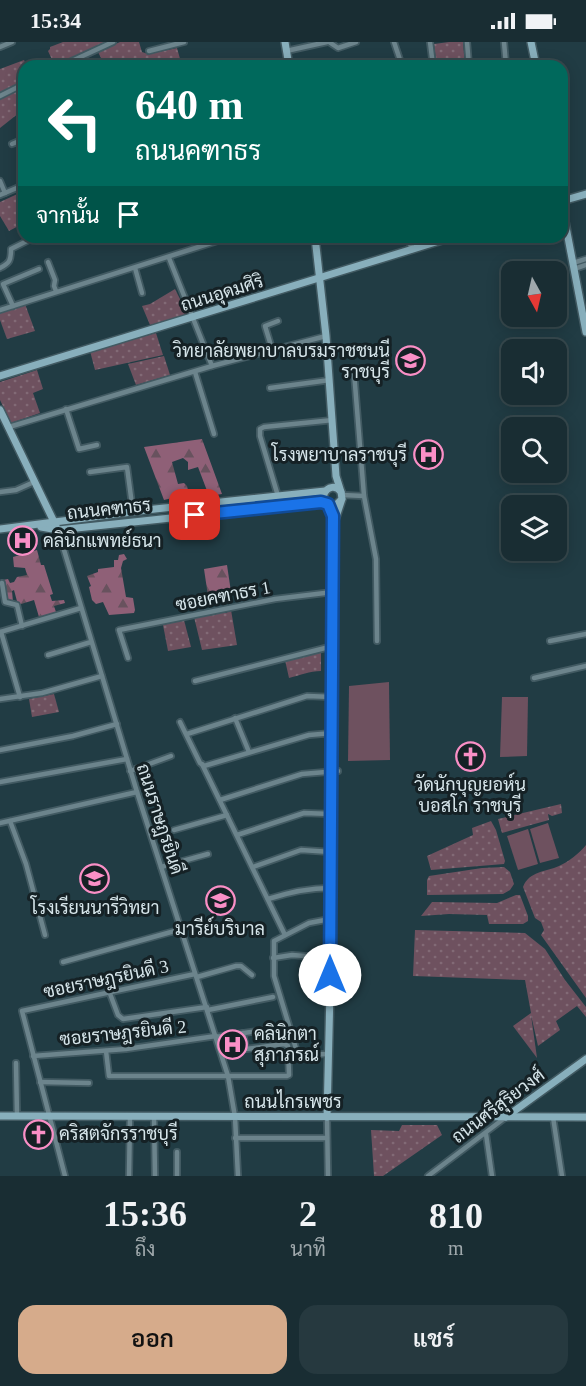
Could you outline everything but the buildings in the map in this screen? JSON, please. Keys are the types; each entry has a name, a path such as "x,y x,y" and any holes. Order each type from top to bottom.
{"street":[{"path":"74,60 113,42"},
{"path":"149,51 184,42"},
{"path":"285,42 288,60"},
{"path":"286,51 328,42 338,48 356,42"},
{"path":"394,42 400,60"},
{"path":"430,42 432,60"},
{"path":"467,42 468,60"},
{"path":"504,42 506,60"},
{"path":"531,42 535,60"},
{"path":"0,47 8,43"},
{"path":"0,96 18,87"},
{"path":"12,144 18,142"},
{"path":"0,182 2,194 18,187"},
{"path":"568,199 586,194"},
{"path":"568,236 586,332"},
{"path":"0,268 11,260 11,249 23,243"},
{"path":"0,310 213,243"},
{"path":"316,243 330,380 336,476 342,496 334,523 333,733 335,772 330,888 327,1176"},
{"path":"410,243 412,250"},
{"name":"ถนนอุดมศิริ","path":"0,376 434,243"},
{"path":"169,258 212,366"},
{"path":"574,266 586,259"},
{"path":"48,262 55,280 56,291"},
{"path":"574,266 586,265"},
{"path":"13,306 3,284 39,268"},
{"path":"135,268 142,293"},
{"path":"272,349 265,325 278,321"},
{"path":"9,427 212,366 326,336"},
{"path":"195,372 214,434"},
{"path":"354,372 364,496 375,559 377,641"},
{"path":"270,388 330,380"},
{"path":"66,409 79,449 96,444"},
{"path":"0,410 56,526"},
{"path":"278,496 260,436 260,429 333,420"},
{"path":"90,471 126,467 133,512"},
{"path":"334,523 324,498 326,490 336,476"},
{"path":"0,492 16,490 34,482"},
{"path":"326,490 335,487 342,496"},
{"name":"ถนนคฑาธร","path":"56,526 133,512 326,490"},
{"path":"342,496 364,496"},
{"path":"328,504 336,505 342,496"},
{"name":"ถนนคฑาธร","path":"0,529 321,502 328,504"},
{"name":"ถนนราษฎรยินดี","path":"56,526 130,771 228,1076 235,1117 238,1176"},
{"path":"2,583 5,602 17,605 22,626"},
{"name":"ซอยคฑาธร 1","path":"128,657 119,630 275,599 333,592"},
{"path":"20,697 0,632 81,608"},
{"path":"550,641 586,634"},
{"path":"48,655 91,642"},
{"path":"195,681 333,646"},
{"path":"534,678 586,666"},
{"path":"0,699 20,697 102,676"},
{"path":"187,734 307,696 333,697"},
{"path":"235,718 249,752"},
{"path":"180,722 228,815 285,935"},
{"path":"0,750 73,736 117,724"},
{"path":"202,764 204,766 309,735 333,733"},
{"path":"130,771 171,756"},
{"path":"0,783 127,759"},
{"path":"220,800 302,774 335,772"},
{"path":"0,823 137,792"},
{"path":"237,835 304,813 332,814"},
{"path":"174,830 228,815"},
{"path":"10,821 26,864 45,935"},
{"path":"253,867 301,850 331,852"},
{"path":"161,867 208,854"},
{"path":"268,899 294,891 330,888"},
{"path":"328,1054 303,1055 297,1052 274,976 273,958 274,941 309,923 330,919"},
{"path":"63,962 182,929"},
{"path":"273,958 292,956 330,958"},
{"name":"ซอยราษฎรยินดี 3","path":"33,1056 22,1011 236,966 241,966 252,975"},
{"path":"109,991 118,1015 123,1019 207,1009 273,997"},
{"name":"ซอยราษฎรยินดี 2","path":"33,1056 106,1051 285,1027"},
{"path":"106,1051 109,1076 289,1075 288,1046 284,1044 246,1049 243,1034"},
{"path":"33,1056 65,1176"},
{"name":"ถนนศรีสุริยวงศ์","path":"428,1176 586,1059"},
{"path":"16,1063 17,1116"},
{"path":"40,1083 89,1083"},
{"name":"ถนนไกรเพชร","path":"0,1116 586,1117"},
{"path":"129,1176 130,1116"},
{"path":"154,1116 155,1176"},
{"path":"553,1117 562,1176"},
{"path":"486,1134 492,1176"},
{"path":"235,1138 327,1138"},
{"path":"177,1152 177,1176"}],"shaded area":[{"path":"63,42 109,42 68,60 52,60 48,51 50,47"},
{"path":"120,42 139,42 142,52 148,54 177,48 180,60 102,60 98,52"},
{"path":"463,42 464,60 436,60 434,44"},
{"path":"18,62 18,85 0,94 0,69"},
{"path":"18,90 18,114 0,128 0,99"},
{"path":"18,194 18,226 9,231 0,216 0,202"},
{"path":"175,289 188,315 150,325 142,306 150,304"},
{"path":"25,304 35,331 7,339 0,320 0,313"},
{"path":"156,333 163,355 95,370 90,351"},
{"path":"164,356 170,375 136,385 128,364"},
{"path":"37,370 43,389 33,393 40,413 11,423 0,400 0,382"},
{"path":"231,610 237,645 202,650 194,617 215,615 218,612 226,613"},
{"path":"184,620 191,647 168,651 163,625"},
{"path":"321,651 321,671 289,678 285,660"},
{"path":"389,682 390,760 348,761 349,686"},
{"path":"54,694 59,712 32,717 29,699"},
{"path":"502,697 528,697 527,756 500,757"},
{"path":"561,804 562,813 552,816 548,814 549,820 502,833 498,819"},
{"path":"491,821 496,830 504,864 431,870 427,856 473,835 472,828"},
{"path":"548,823 559,858 540,863 530,829"},
{"path":"528,829 538,864 518,870 507,836"},
{"path":"586,845 586,998 541,935 544,930 541,922 535,918 523,887 529,878 570,860"},
{"path":"504,867 510,872 514,884 503,894 427,895 429,876"},
{"path":"520,895 528,916 528,921 523,924 489,924 487,915 421,916 432,902 497,903"},
{"path":"415,930 525,933 545,949 586,1007 586,1017 577,1006 556,1021 560,1030 538,1046 531,1015 537,1058 513,1026 531,1013 525,980 413,976"},
{"path":"402,1125 437,1125 442,1135 383,1176 374,1176 371,1130 399,1131"}],"green space":[{"path":"202,439 222,494 209,496 198,467 188,470 188,462 183,458 172,462 178,484 184,483 189,494 164,500 144,447"},
{"path":"37,550 53,594 50,595 52,601 64,600 65,603 54,606 56,612 39,617 34,600 18,605 14,590 12,591 13,602 7,600 3,580 8,579 10,583 14,582 17,577 27,575 25,568 14,567 13,557"},
{"path":"124,554 127,559 123,561 121,568 126,597 133,598 135,610 134,613 109,615 103,602 96,604 92,600 89,587 91,586 87,576 98,572 98,569 114,567 114,560 118,560 119,555"},
{"path":"227,565 231,592 208,596 204,569"}],"place":[{"name":"วิทยาลัยพยาบาลบรมราชชนนี ราชบุรี","path":"411,361"},
{"name":"โรงพยาบาลราชบุรี","path":"428,455"},
{"name":"คลินิกแพทย์ธนา","path":"22,541"},
{"name":"วัดนักบุญยอห์น บอสโก ราชบุรี","path":"470,756"},
{"name":"โรงเรียนนารีวิทยา","path":"95,879"},
{"name":"มารีย์บริบาล","path":"220,900"},
{"name":"คลินิกตา สุภาภรณ์","path":"233,1044"},
{"name":"คริสตจักรราชบุรี","path":"38,1134"}],"route":[{"path":"195,515 321,502 328,504 333,516 330,975"}]}
